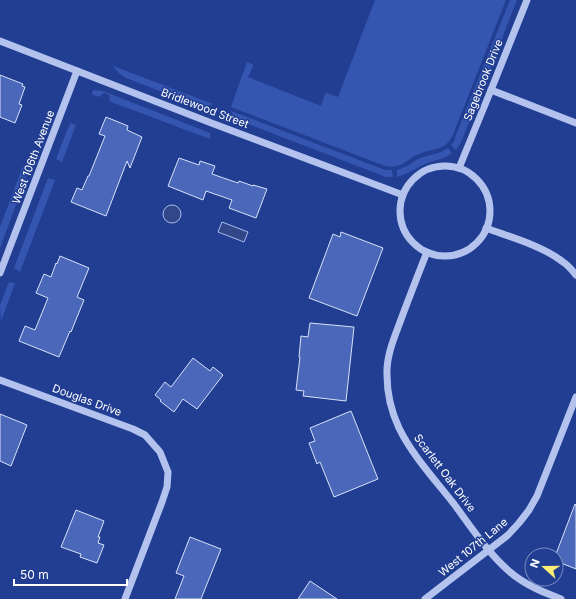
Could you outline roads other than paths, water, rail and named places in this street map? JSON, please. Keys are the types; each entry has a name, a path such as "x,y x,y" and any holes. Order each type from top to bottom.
{"street":[{"name":"Sagebrook Drive","path":"459,168 527,0"},
{"name":"Bridlewood Street","path":"0,41 403,195"},
{"name":"West 106th Avenue","path":"0,272 78,72"},
{"path":"491,90 576,123"},
{"path":"442,166 459,168 474,177 485,192 490,210 488,222 480,238 472,246 462,252 444,256 432,254 417,246 404,228 400,212 401,201 408,185 420,173 431,168 442,166"},
{"path":"486,228 552,254 563,262 576,275"},
{"name":"Scarlett Oak Drive","path":"427,252 389,357 387,374 388,390 390,402 399,429 415,454 489,550 509,571 536,589 561,599"},
{"name":"Douglas Drive","path":"0,380 133,429 145,436 160,452 168,472 167,487 125,599"},
{"name":"West 107th Lane","path":"425,599 508,535 529,510 537,496 576,396"}]}
